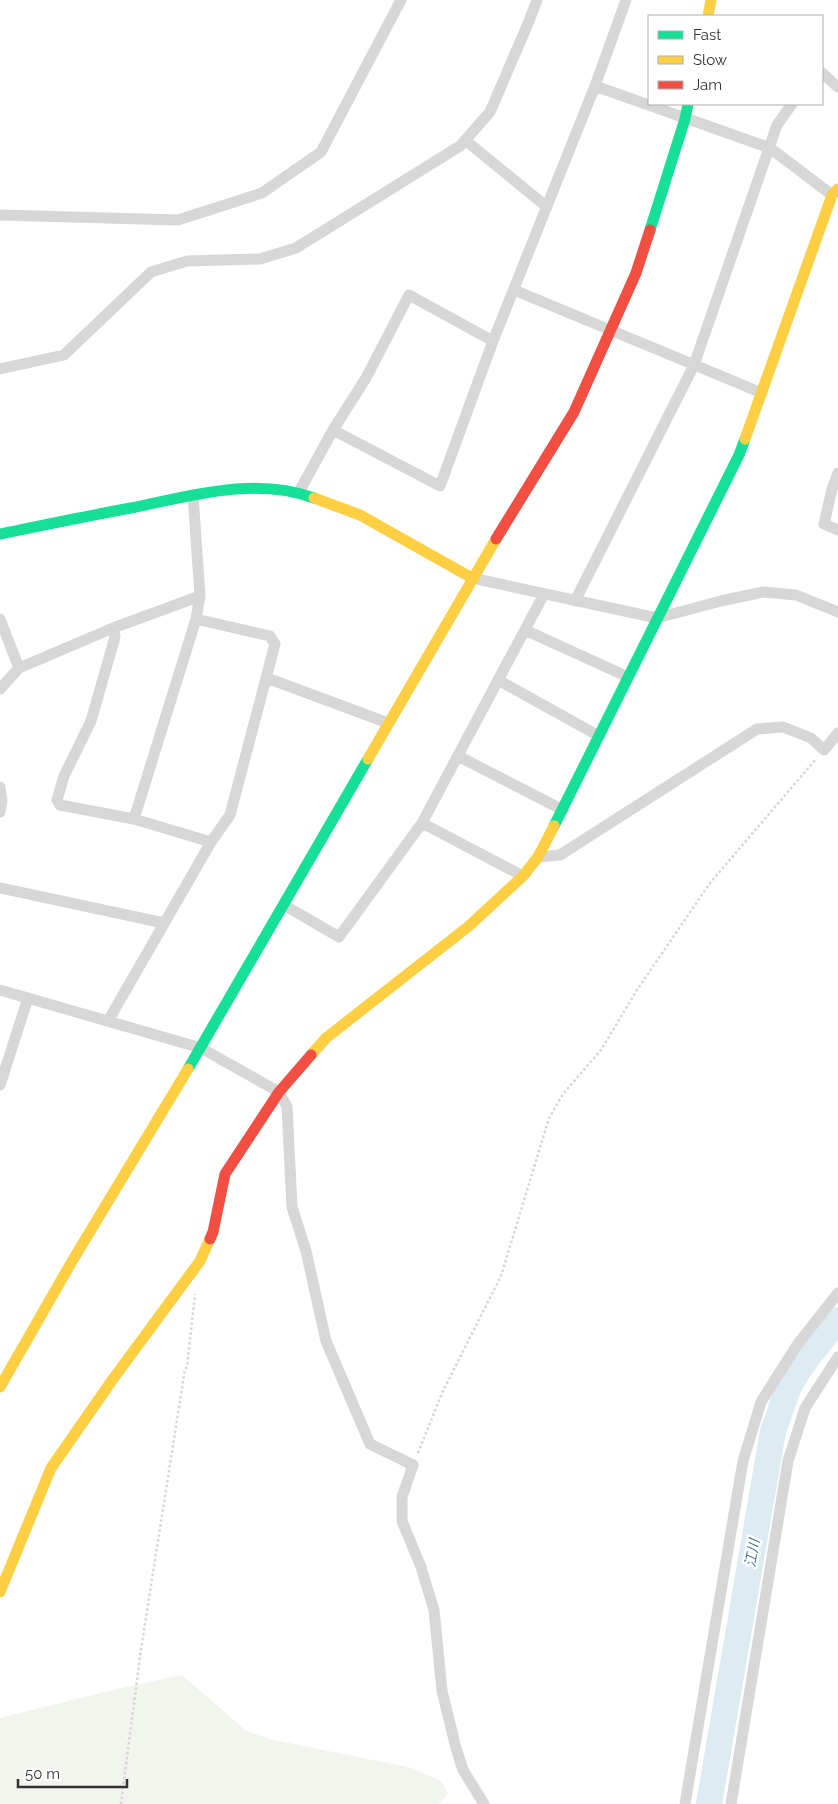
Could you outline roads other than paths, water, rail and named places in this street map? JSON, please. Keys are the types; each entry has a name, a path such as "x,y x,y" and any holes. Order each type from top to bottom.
{"street":[{"path":"0,215 178,220 262,193 321,152 402,0"},
{"path":"0,369 64,355 151,272 187,261 260,259 296,248 460,146 490,112 528,26 537,0"},
{"path":"334,430 440,486 493,341 595,86 626,0"},
{"path":"708,15 711,0"},
{"path":"823,73 838,87"},
{"path":"0,1592 51,1468 113,1379 200,1261 213,1232 225,1174 279,1092 326,1038 469,926 522,876 538,857 739,455 835,192 770,148 595,86"},
{"path":"0,1387 70,1263 201,1048 472,578 574,412 636,273 688,105"},
{"path":"575,601 694,366 777,125 791,105"},
{"path":"465,140 547,207"},
{"path":"514,290 762,393"},
{"path":"299,492 366,378 409,295 493,341"},
{"path":"838,473 832,489 824,524 838,530"},
{"path":"0,534 193,495 243,487 299,492 360,514 472,578 575,601 657,618 763,592 796,595 838,612"},
{"path":"134,819 196,619 200,596 193,495"},
{"path":"284,905 339,937 422,823 544,594"},
{"path":"0,689 19,668 113,628 200,596"},
{"path":"108,1021 211,842 230,815 275,644 270,636 196,619"},
{"path":"0,623 19,668"},
{"path":"113,628 115,637 91,721 64,776 56,800 60,805 134,819 211,842"},
{"path":"525,630 628,677"},
{"path":"267,678 388,723"},
{"path":"498,680 599,736"},
{"path":"538,857 560,855 757,730 783,727 811,738 824,750 838,733"},
{"path":"458,756 563,810"},
{"path":"0,787 2,801 0,812"},
{"path":"422,823 522,876"},
{"path":"0,888 164,923"},
{"path":"0,990 201,1048 279,1092 287,1107 292,1207 306,1251 326,1341 370,1444 413,1465 402,1497 402,1521 421,1568 434,1610 442,1691 456,1748 463,1770 484,1804"},
{"path":"0,1084 28,998"},
{"path":"685,1804 746,1452 761,1402 797,1345 838,1293"},
{"path":"731,1804 788,1461 805,1408 838,1357"}],"waterway":[{"name":"江川","path":"709,1804 773,1431 791,1383 801,1366 838,1320"}]}
